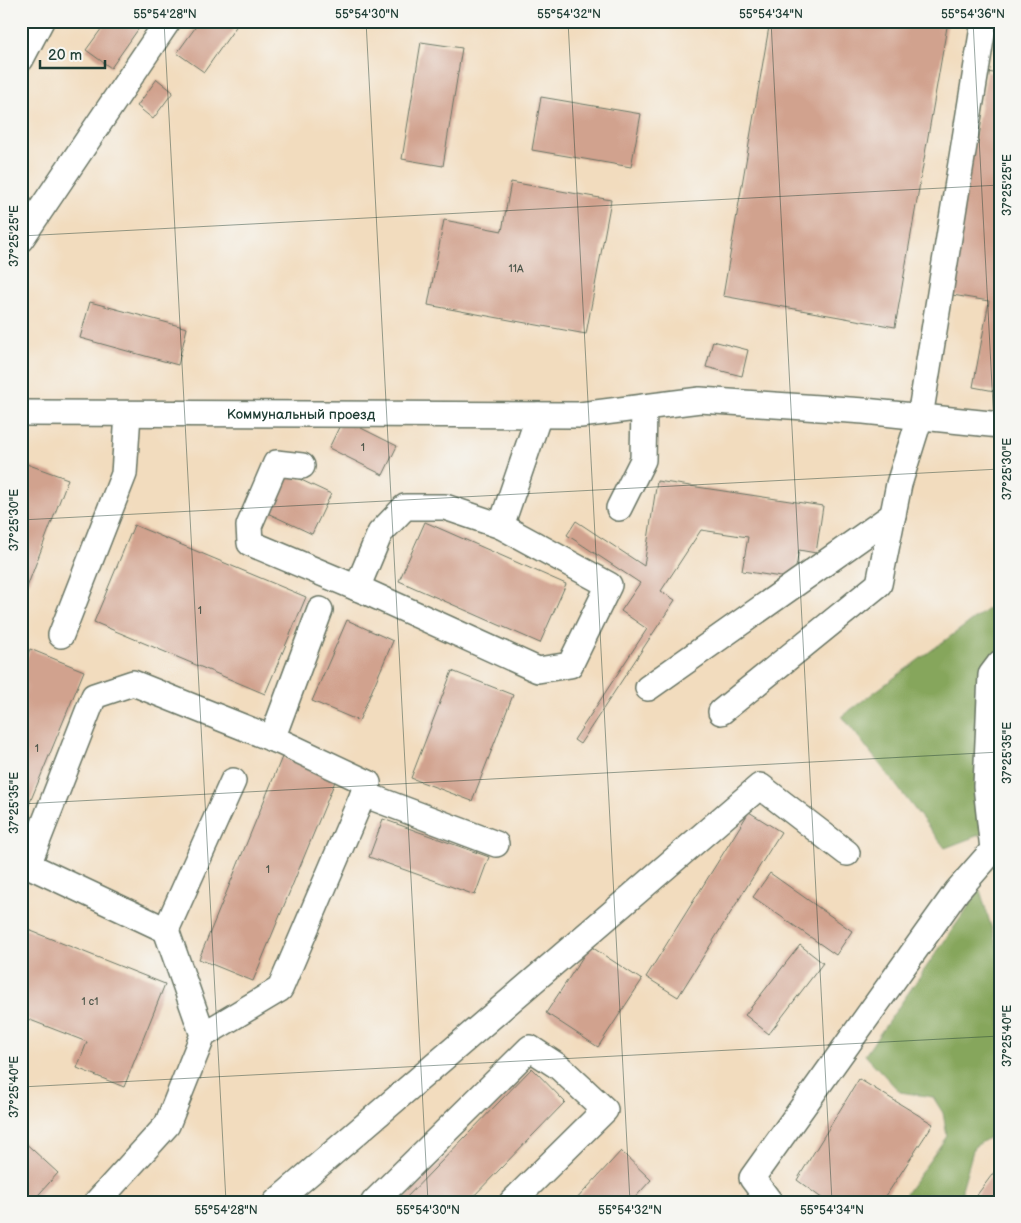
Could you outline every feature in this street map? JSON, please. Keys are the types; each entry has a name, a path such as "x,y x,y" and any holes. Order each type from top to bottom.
{"street":[{"path":"21,59 41,21"},
{"path":"21,239 168,21"},
{"path":"721,712 879,584 899,484 920,417 989,31"},
{"name":"Коммунальный проезд","path":"21,413 580,415 700,400 920,417 1000,426"},
{"path":"619,508 643,460 644,407"},
{"path":"61,636 124,474 128,414"},
{"path":"501,526 539,415"},
{"path":"302,466 276,463 250,526 250,543 358,588 538,670 570,665 609,585 501,526 445,507 405,507 380,533 358,588"},
{"path":"648,688 893,515"},
{"path":"272,739 320,610"},
{"path":"770,1202 752,1178 957,891 994,850 986,786 991,675 1000,663"},
{"path":"98,1202 167,1125 203,1035 280,990 368,783 272,739 133,683 94,696 28,865 166,930"},
{"path":"203,1035 166,930 233,781"},
{"path":"276,1202 760,786 847,853"},
{"path":"363,794 496,844"},
{"path":"374,1202 530,1048 559,1067 605,1110 512,1202"}],"green space":[{"path":"1000,600 1000,827 945,848 842,716"},
{"path":"980,890 1000,956 1000,1131 974,1147 962,1189 963,1202 900,1202 947,1136 943,1113 933,1097 900,1092 865,1055"}],"building":[{"path":"107,21 144,21 111,68 86,50"},
{"path":"186,21 240,21 204,72 177,53 195,28"},
{"path":"770,21 948,21 895,327 723,296"},
{"path":"421,42 462,48 443,166 402,159"},
{"path":"987,72 1000,74 1000,392 973,387 989,301 946,294"},
{"path":"157,79 173,92 153,119 137,106"},
{"path":"541,97 641,114 631,167 532,150"},
{"path":"511,182 611,200 586,334 428,305 444,220 502,231"},
{"path":"21,300 27,305 21,312"},
{"path":"90,302 187,328 178,365 80,338"},
{"path":"713,341 748,350 742,376 706,367"},
{"path":"343,419 397,446 383,475 329,448"},
{"path":"21,462 68,479 21,603"},
{"path":"280,470 331,494 312,534 261,510"},
{"path":"657,481 823,506 816,553 799,550 794,579 742,571 748,537 701,530 661,591 675,600 580,744 574,740 647,629 621,611 640,583 567,535 576,521 644,566"},
{"path":"425,522 566,584 540,643 399,581"},
{"path":"134,525 306,597 265,694 94,622"},
{"path":"347,620 393,641 359,721 312,701"},
{"path":"30,649 84,671 21,824 21,671"},
{"path":"452,671 513,695 472,801 411,778"},
{"path":"282,757 336,779 253,981 199,959"},
{"path":"749,812 781,832 678,997 646,977"},
{"path":"383,819 489,857 475,895 369,857"},
{"path":"770,873 852,931 836,955 753,897"},
{"path":"21,927 165,984 124,1087 77,1068 87,1042 25,1018 21,1023"},
{"path":"800,945 823,963 769,1034 745,1015"},
{"path":"590,946 642,980 598,1047 546,1013"},
{"path":"532,1068 565,1102 468,1202 402,1202"},
{"path":"859,1079 933,1124 882,1202 827,1202 797,1180"},
{"path":"21,1139 58,1173 32,1202 21,1192"},
{"path":"621,1151 651,1180 631,1202 574,1202"},
{"path":"1000,1164 1000,1202 986,1202 977,1195"}]}
